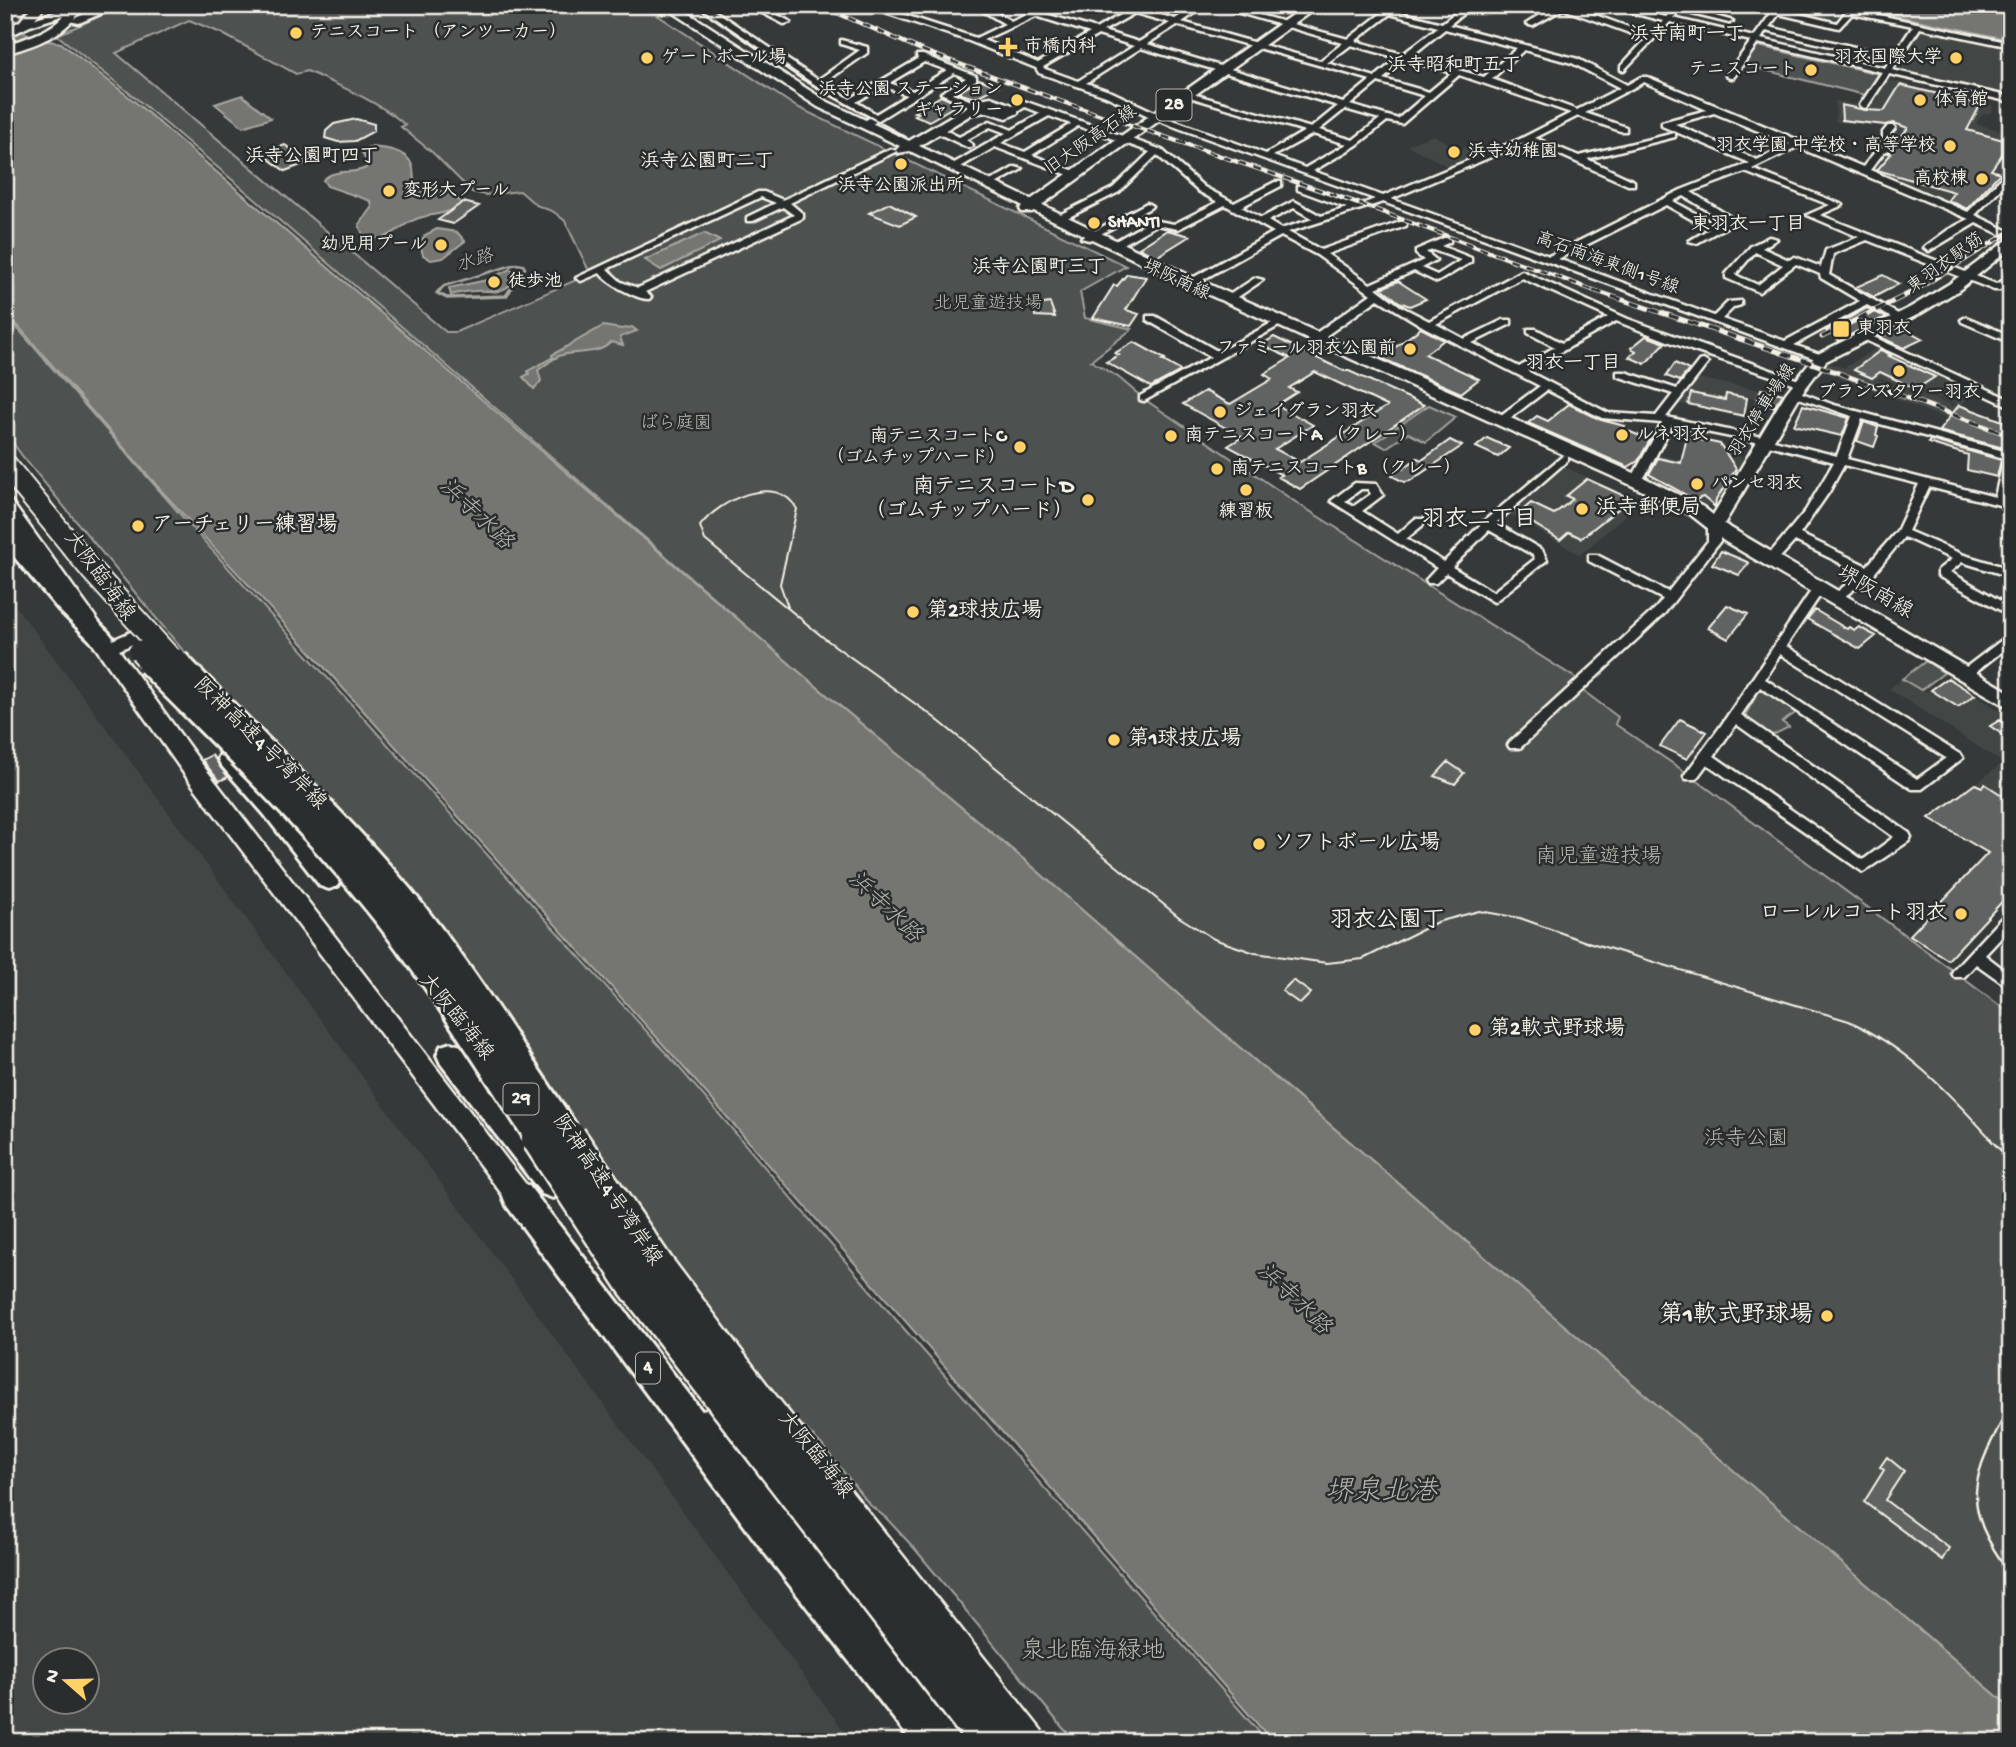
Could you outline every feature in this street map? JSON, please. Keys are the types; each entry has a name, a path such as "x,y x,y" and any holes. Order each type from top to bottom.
{"highway":[{"name":"阪神高速4号湾岸線","path":"5,464 149,635 303,789 393,886 432,937 657,1267 764,1409 1029,1742"},
{"name":"阪神高速4号湾岸線","path":"5,487 120,641 332,848 373,897 457,1012 634,1283 987,1742"},
{"path":"9,536 67,605 120,641 155,676 273,807 329,879"},
{"path":"452,1055 494,1112 634,1283"},
{"name":"4","path":"518,1196 777,1539 936,1742"}],"main road":[{"path":"24,24 40,5"},
{"path":"5,50 115,5"},
{"name":"旧大阪高石線","path":"1031,207 1314,5"},
{"path":"5,34 24,24 81,6"},
{"path":"53,29 81,6"},
{"name":"堺阪南線","path":"668,7 811,99 870,121 902,149 954,167 1031,207 1060,218 1090,236 1115,245 1277,324 1316,338 1633,481 1697,511 1714,527"},
{"name":"堺阪南線","path":"668,7 795,98 1636,490 1688,519 1714,527 1955,666 2011,702"},
{"path":"902,149 986,101 1014,110"},
{"name":"東羽衣駅筋","path":"1865,337 1968,276 2011,238"},
{"name":"羽衣停車場線","path":"1714,527 1798,388 1821,358 1865,337"},
{"name":"大阪臨海線","path":"5,449 201,780 518,1196 681,1386 960,1742"},
{"name":"大阪臨海線","path":"5,505 913,1576 1046,1742"}],"street":[{"path":"701,5 849,103 870,121 953,70"},
{"path":"751,5 787,22"},
{"name":"高石南海東側1号線","path":"865,5 975,41 1039,66 1042,71 1110,94 1158,117 1821,358"},
{"path":"977,5 1013,25"},
{"path":"975,41 1054,5"},
{"path":"1116,5 1431,96"},
{"path":"1079,84 1203,5"},
{"path":"1216,5 1486,80 1623,129"},
{"path":"1252,16 1268,5"},
{"path":"1364,5 1575,61 1627,88"},
{"path":"1321,64 1398,5"},
{"path":"1591,16 1604,5 2011,100"},
{"path":"1751,5 1839,26 1853,8 1917,26 2011,45"},
{"path":"1530,24 1561,6 1652,38"},
{"path":"1624,68 1680,7 1730,21"},
{"path":"1266,157 1312,131 1405,58 1463,8"},
{"path":"1039,66 1135,10"},
{"path":"1730,76 1777,11"},
{"path":"1036,15 1399,122 1458,72"},
{"path":"1864,105 1917,26"},
{"path":"1766,29 1896,59"},
{"path":"818,83 864,51 864,48 844,42"},
{"path":"1486,80 1523,47"},
{"path":"849,103 922,58 973,78 945,93 971,104 970,111"},
{"path":"1192,282 1283,231 1383,200 1528,138 1644,79 1711,111 1866,170 2011,238"},
{"path":"881,83 914,94"},
{"path":"1189,94 1354,144"},
{"path":"1014,110 1024,104 1156,151 1200,189 1320,253 1373,291 1428,325 1606,416 1663,421 1766,441 2005,503 2010,456 1858,414 1562,295 1522,274 1428,325"},
{"path":"1711,111 1666,124 1757,163"},
{"path":"954,167 1047,113"},
{"path":"1305,172 1354,144 1385,118"},
{"path":"960,140 990,124 1013,133"},
{"path":"1025,156 1076,124"},
{"path":"1866,170 1881,150 1888,149 1886,134 1891,128"},
{"path":"939,130 981,152"},
{"path":"1577,159 1672,135"},
{"path":"1528,138 1609,170 1631,183"},
{"path":"1549,260 1684,192 1745,169 1798,143"},
{"path":"995,144 1077,175"},
{"path":"751,219 902,149"},
{"path":"1060,218 1116,190 1156,151"},
{"path":"1929,248 1973,218 2005,179 2011,166"},
{"path":"989,184 1018,169"},
{"path":"1745,169 1838,205 1812,215 1997,288 2011,279"},
{"path":"1234,207 1278,184"},
{"path":"1301,188 1355,208"},
{"path":"1684,192 1732,221 1694,241"},
{"path":"582,278 601,268 761,194 784,204 800,216 643,295 613,283 601,268"},
{"path":"1115,245 1155,222 1175,227 1224,202"},
{"path":"1668,202 1716,229"},
{"path":"1262,221 1294,204 1319,219"},
{"path":"1090,236 1147,206"},
{"path":"732,208 772,229"},
{"path":"1320,253 1403,224"},
{"path":"1824,272 1829,252 1867,237"},
{"path":"1772,239 1754,248 1729,276 1759,289 1795,260 1824,272 1825,276 1899,318"},
{"path":"1316,338 1373,291 1431,260 1419,252 1447,240"},
{"path":"1416,269 1437,279 1468,260 1432,246"},
{"path":"1754,248 1790,264"},
{"path":"1229,299 1258,280"},
{"path":"1786,345 1867,301"},
{"path":"1716,320 1731,304 1738,303"},
{"path":"1520,371 1617,316"},
{"path":"1151,318 1219,357"},
{"path":"1966,320 2011,340"},
{"path":"1144,398 1277,324"},
{"path":"1464,343 1498,324"},
{"path":"1532,331 1562,347"},
{"path":"1865,337 2011,404"},
{"path":"1494,358 1507,351"},
{"path":"1633,481 1663,421 1703,363"},
{"path":"1621,374 1681,393"},
{"path":"1501,420 1546,386"},
{"path":"1771,560 1792,535 1841,462 1858,414"},
{"path":"1432,580 1488,524 1564,458"},
{"path":"1837,598 1869,572 1902,532 1926,482"},
{"path":"1355,511 1494,598 1541,560 1538,553 1488,524"},
{"path":"1399,539 1419,522"},
{"path":"1515,746 1633,638 1670,598 1714,541 1714,527"},
{"path":"1902,532 1960,558 2011,573"},
{"path":"1792,535 1869,572"},
{"path":"1593,558 1670,598"},
{"path":"1960,558 1942,573 2011,612"},
{"path":"1691,776 1735,717 1778,647 1819,588"},
{"path":"1969,671 2011,637"},
{"path":"1758,680 1917,786 1956,758 1778,647"},
{"path":"1706,757 1863,867 1904,837 1735,717"},
{"path":"1959,973 2009,921"},
{"path":"1976,956 2011,982"}],"shaded area":[{"path":"1758,5 1849,5 1838,22 1833,22"},
{"name":"羽衣国際大学","path":"1920,29 2011,46 2011,98 1894,70"},
{"name":"羽衣学園 中学校・高等学校","path":"1885,79 1993,106 1992,112 1982,115 1976,124 2011,133 2011,162 2005,176 1973,210 1963,212 1868,169 1882,151 1892,128 1836,122 1835,101 1866,106"},
{"name":"浜寺幼稚園","path":"1433,135 1460,149 1474,144 1491,153 1453,169 1407,145"},
{"path":"1778,345 1844,368 1875,349 1883,349 1972,392 1961,406 1878,379 2011,425 2011,444 1772,351"},
{"path":"1696,378 1759,390 1759,394 1780,400 1778,404 1749,397 1744,418 1675,403"},
{"name":"パンセ羽衣","path":"1723,451 1745,458 1717,506 1699,505 1642,476 1654,454 1714,468"},
{"path":"1563,466 1640,502 1580,555 1509,514"},
{"path":"5,592 56,660 852,1742 5,1742"},
{"path":"1948,678 2011,718 2011,866 1929,818 2003,763 1889,689 1902,679 1922,691 1929,691"}],"green space":[{"name":"浜寺公園","path":"126,5 642,5 795,106 1126,266 1080,292 1085,318 1132,329 1091,361 1118,377 1144,399 1300,505 1577,679 1573,683 1618,717 1615,724 1691,776 2011,1014 2011,1708 1034,868 804,676 249,194 57,35","holes":["189,20 221,33 296,74 307,71 385,110 405,125 401,127 433,153 472,192 486,195 520,191 536,205 554,212 565,221 589,271 581,278 456,332 446,332 116,53"]},
{"name":"テニスコート","path":"1754,45 1883,75 1869,96 1739,64"},
{"name":"泉北臨海緑地","path":"5,314 186,521 677,1065 870,1290 1268,1742 1076,1742 1062,1727 915,1549 870,1505 821,1444 772,1396 589,1146 451,940 412,888 354,824 180,647 23,457 5,432"},
{"path":"1429,405 1456,417 1426,442 1408,433 1386,448 1375,442"},
{"path":"1926,661 1944,673 1921,690 1902,679"},
{"path":"1760,689 1766,690 1797,712 1782,722 1789,727 1769,737 1743,719"}],"water":[{"path":"1867,5 2011,5 2011,40 1870,10"},
{"name":"堺泉北港","path":"5,24 42,40 61,43 134,101 804,676 1034,868 2011,1708 2011,1742 1273,1742 678,1061 314,656 157,486 5,311"},
{"path":"242,95 271,118 243,127 215,104"},
{"name":"変形大プール","path":"369,147 394,150 405,156 413,167 415,182 457,197 461,204 445,213 412,221 387,236 372,238 363,235 359,225 372,208 371,201 327,186 323,180 333,174 366,168 368,165 361,151"},
{"name":"幼児用プール","path":"437,229 457,232 465,241 443,258 431,260 423,255 420,243 425,235"},
{"path":"704,233 720,241 661,270 645,260"},
{"name":"徒歩池","path":"510,269 519,274 510,279 509,286 504,289 451,295 449,288 487,280"},
{"path":"603,326 622,329 632,327 637,331 620,337 623,345 611,342 594,351 556,357 538,370 541,381 534,389 523,377 529,374 528,371 553,357 552,355"}],"building":[{"path":"979,79 998,86 975,98 958,93"},
{"name":"羽衣学園 中学校・高等学校","path":"1900,85 1981,104 1967,130 2011,142 1991,170 2000,173 1967,209 1948,200 1954,192 1877,170 1908,128 1894,123 1885,125 1842,120 1841,105 1884,111"},
{"path":"941,96 958,104 929,121 914,115 918,113 914,112"},
{"path":"356,119 374,124 374,131 355,141 338,142 325,138 326,131 334,124"},
{"path":"285,145 309,162 285,171 261,153"},
{"path":"463,202 479,206 453,224 438,220"},
{"path":"889,203 916,217 900,225 869,213"},
{"path":"1167,230 1190,236 1156,257 1139,248"},
{"path":"1127,274 1146,277 1126,310 1139,314 1131,326 1093,318 1114,285 1117,286"},
{"path":"1883,275 1899,284 1874,297 1856,287"},
{"path":"1398,281 1426,299 1410,306 1399,302 1382,288"},
{"path":"1050,303 1055,317 1035,316 1033,306"},
{"path":"1867,308 1885,317 1839,341 1826,331"},
{"path":"1900,326 1923,339 1904,348 1880,337"},
{"path":"1421,328 1444,340 1425,354 1479,379 1461,393 1381,358"},
{"path":"1646,336 1665,343 1645,364 1629,357 1636,351 1631,348"},
{"path":"1274,337 1424,405 1300,489 1278,477 1282,475 1228,446 1242,437 1183,404 1205,391 1230,404 1272,379 1264,374 1290,358 1261,345","holes":["1315,372 1387,406 1300,462 1275,449 1313,425 1277,405 1297,392 1289,388"]},
{"path":"1134,342 1181,371 1151,387 1106,362"},
{"name":"ブランズタワー羽衣","path":"1881,350 1935,377 1916,389 1880,372 1872,378 1854,370"},
{"path":"1675,363 1689,370 1680,381 1666,376"},
{"path":"1761,389 1783,394 1774,407 1756,403"},
{"path":"1691,393 1725,400 1726,394 1747,398 1744,416 1688,404"},
{"name":"ルネ羽衣","path":"1569,404 1601,420 1625,426 1623,429 1650,440 1638,461 1628,467 1528,423 1537,416 1548,421"},
{"path":"1803,405 1849,418 1842,436 1794,425"},
{"path":"1959,405 2011,424 2011,444 2005,442 2004,448 1939,431"},
{"path":"1864,422 1878,427 1874,447 1857,441"},
{"name":"パンセ羽衣","path":"1687,437 1720,444 1736,469 1716,500 1715,507 1703,497 1695,500 1649,474 1658,458 1681,463"},
{"path":"1487,438 1509,448 1498,457 1476,447"},
{"path":"1450,440 1462,446 1410,481 1404,482 1392,476 1400,468 1403,469 1417,458 1422,460"},
{"path":"1930,440 2001,460 1997,477 1967,470 1968,455 1928,443"},
{"name":"浜寺郵便局","path":"1587,479 1631,499 1581,538 1569,532 1560,540 1518,514 1531,503 1554,514 1573,499 1566,496"},
{"path":"1721,551 1749,563 1739,575 1712,564"},
{"path":"1727,605 1748,614 1728,639 1708,628"},
{"path":"1815,610 1847,629 1849,627 1855,630 1859,627 1876,636 1860,649 1807,619"},
{"path":"1948,678 1975,695 1958,707 1931,690"},
{"path":"1680,719 1707,732 1687,759 1660,746"},
{"path":"2011,719 2011,740 1990,726 2000,720 2005,723"},
{"path":"212,755 228,777 219,781 202,760"},
{"path":"1448,762 1464,773 1455,784 1435,776"},
{"path":"1975,784 1982,787 1985,784 2011,801 2011,892 1948,960 1910,935 1988,853 1929,818"},
{"path":"1293,980 1311,993 1300,1004 1282,991"},
{"path":"1887,1457 1904,1471 1885,1500 1949,1548 1942,1560 1864,1502 1884,1470 1880,1467"}],"waterway":[{"name":"水路","path":"509,292 525,268 523,265 516,264 444,286 437,293 447,298 506,296 510,290"}],"tram line":[{"path":"695,5 826,93 906,137"},
{"path":"788,607 780,584 797,509 788,498 776,492 762,491 734,499 709,516 700,526 705,540 824,638 935,718 1179,917 1214,939 1255,953 1327,963 1363,959 1437,922 1479,911 1520,918 1589,943"},
{"path":"1588,942 1849,1021 1890,1044 1926,1072 1991,1139"},
{"path":"1989,1138 2011,1161"},
{"path":"2011,1404 1987,1452 1979,1472 1976,1490 1977,1509 1983,1528 2011,1575"}],"railway":[{"path":"819,5 924,51 1063,102 1366,206 1598,292"},
{"path":"1913,292 2011,231"},
{"path":"1593,290 1806,361 2011,436"},
{"path":"1822,337 1916,290"}],"place":[{"name":"テニスコート （アンツーカー）","path":"296,33"},
{"name":"市橋内科","path":"1008,47"},
{"name":"ゲートボール場","path":"647,58"},
{"name":"羽衣国際大学","path":"1956,58"},
{"name":"テニスコート","path":"1811,70"},
{"name":"浜寺公園 ステーション ギャラリー","path":"1017,100"},
{"name":"体育館","path":"1920,100"},
{"name":"羽衣学園 中学校・高等学校","path":"1950,146"},
{"name":"浜寺幼稚園","path":"1454,152"},
{"name":"浜寺公園派出所","path":"901,164"},
{"name":"高校棟","path":"1982,179"},
{"name":"変形大プール","path":"389,191"},
{"name":"SHANTI","path":"1094,223"},
{"name":"幼児用プール","path":"441,245"},
{"name":"徒歩池","path":"494,282"},
{"name":"東羽衣","path":"1841,329"},
{"name":"ファミール羽衣公園前","path":"1410,349"},
{"name":"ブランズタワー羽衣","path":"1899,371"},
{"name":"ジェイグラン羽衣","path":"1220,412"},
{"name":"ルネ羽衣","path":"1622,435"},
{"name":"南テニスコートA （クレー）","path":"1171,436"},
{"name":"南テニスコートC （ゴムチップハード）","path":"1020,447"},
{"name":"南テニスコートB （クレー）","path":"1217,469"},
{"name":"パンセ羽衣","path":"1697,484"},
{"name":"練習板","path":"1246,490"},
{"name":"南テニスコートD （ゴムチップハード）","path":"1088,500"},
{"name":"浜寺郵便局","path":"1582,509"},
{"name":"アーチェリー練習場","path":"138,526"},
{"name":"第2球技広場","path":"913,612"},
{"name":"第1球技広場","path":"1114,740"},
{"name":"ソフトボール広場","path":"1259,844"},
{"name":"ローレルコート羽衣","path":"1961,914"},
{"name":"第2軟式野球場","path":"1475,1030"},
{"name":"第1軟式野球場","path":"1827,1316"}],"district":[{"name":"浜寺南町一丁","path":"1687,35"},
{"name":"浜寺昭和町五丁","path":"1454,66"},
{"name":"浜寺公園町四丁","path":"312,157"},
{"name":"浜寺公園町二丁","path":"707,162"},
{"name":"東羽衣一丁目","path":"1748,225"},
{"name":"浜寺公園町三丁","path":"1039,268"},
{"name":"羽衣一丁目","path":"1573,364"},
{"name":"羽衣二丁目","path":"1479,520"},
{"name":"羽衣公園丁","path":"1387,921"}],"park label":[{"name":"北児童遊技場","path":"988,304"},
{"name":"ばら庭園","path":"676,424"},
{"name":"南児童遊技場","path":"1599,858"}],"water label":[{"name":"浜寺水路","path":"475,515"},
{"name":"浜寺水路","path":"884,908"},
{"name":"浜寺水路","path":"1293,1300"}]}
